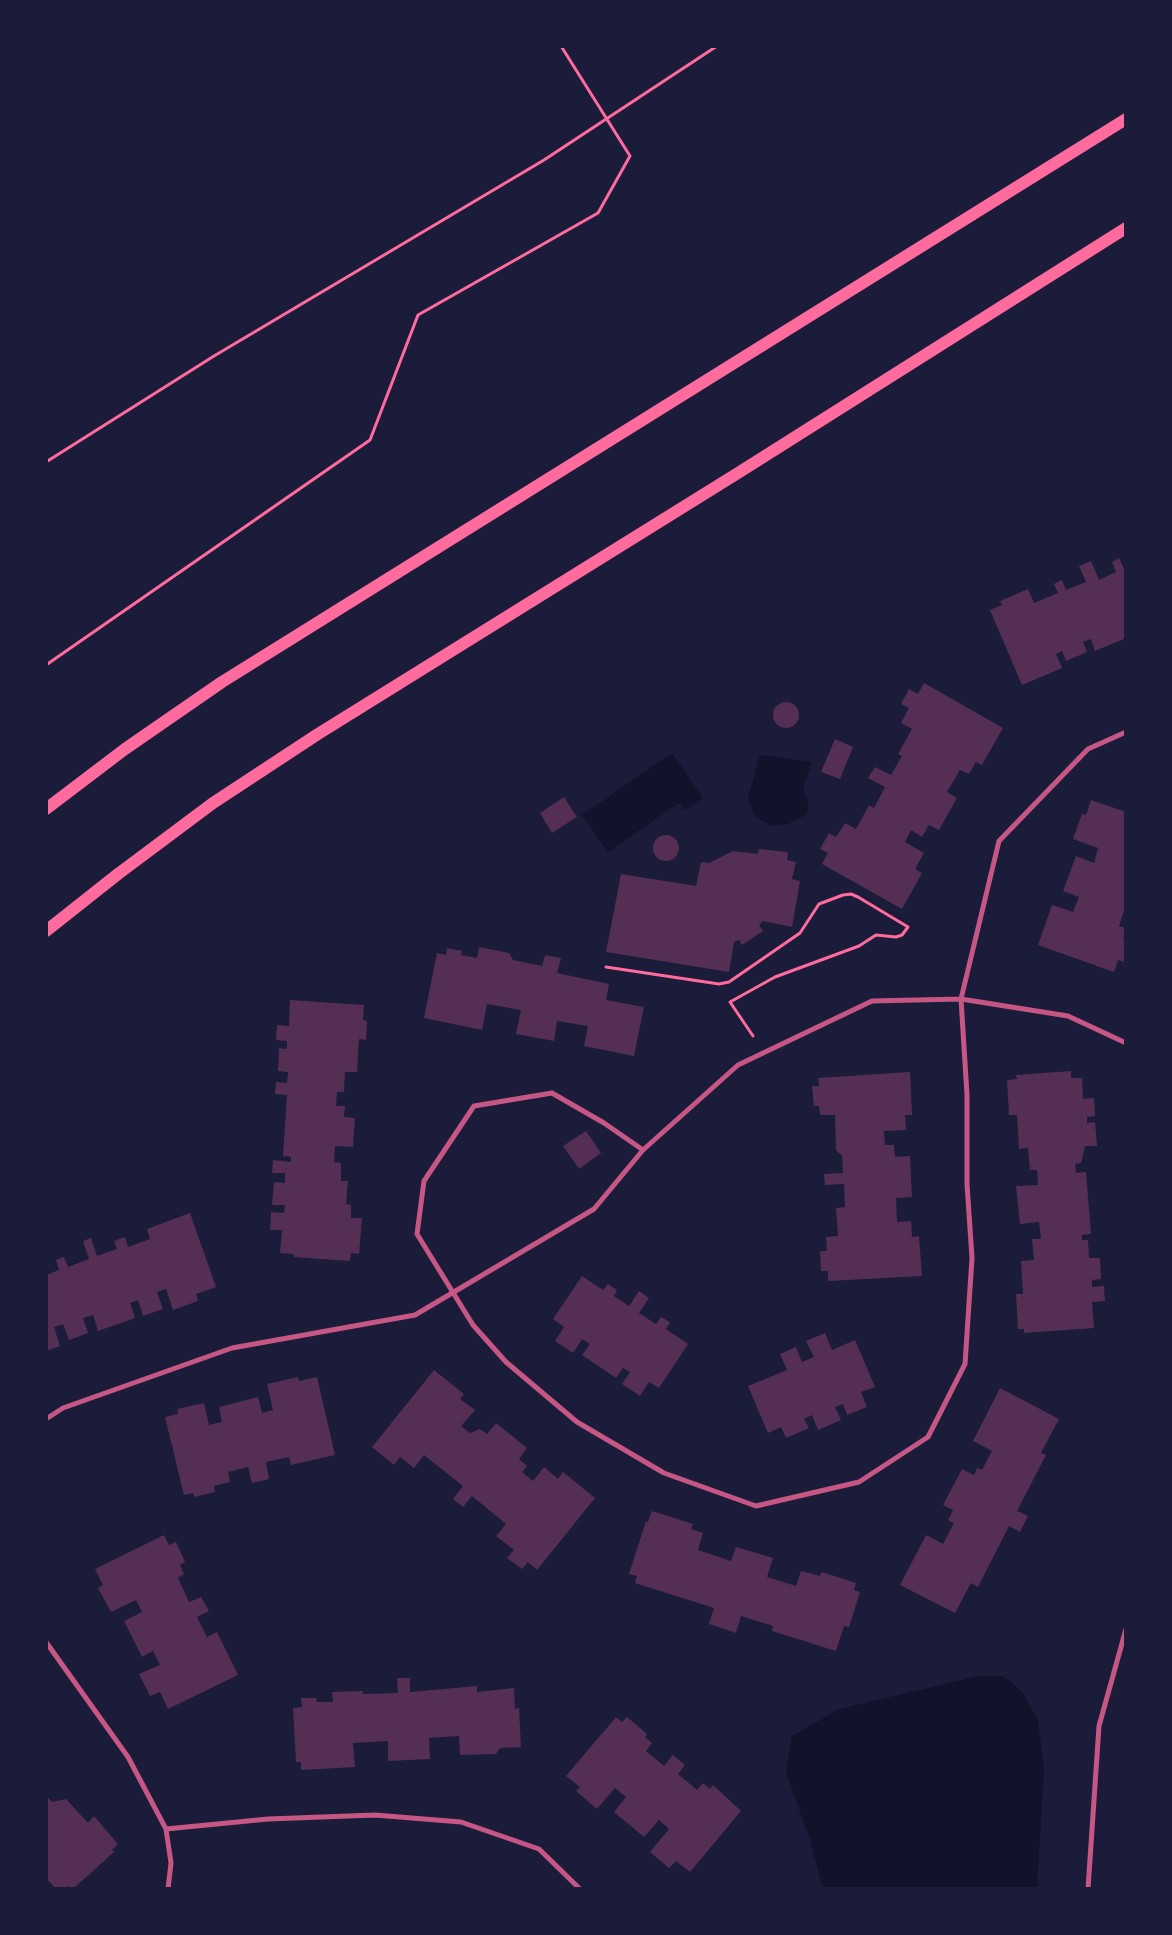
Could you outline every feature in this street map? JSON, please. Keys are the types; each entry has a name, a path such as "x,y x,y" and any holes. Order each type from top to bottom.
{"main road":[{"path":"46,809 125,749 231,676 1126,119"},
{"path":"46,931 213,803 318,734 738,474 1126,228"}],"street":[{"path":"643,1150 604,1123 552,1093 474,1106 424,1181 416,1234 473,1325 506,1362 570,1416 664,1473 756,1506 859,1482 928,1437 965,1364 972,1258 967,1184 967,1096 961,999 999,841 1088,749 1126,732"},
{"path":"46,1419 63,1408 232,1348 415,1315 594,1209 643,1150 738,1065 872,1001 961,999 1068,1016 1126,1043"},
{"path":"1088,1889 1099,1726 1126,1629"},
{"path":"46,1642 128,1757 166,1829 171,1863 168,1889"},
{"path":"166,1829 268,1819 375,1815 461,1822 538,1849 580,1889"}],"path":[{"path":"46,665 370,440 418,314 598,213 630,156 562,46"},
{"path":"46,462 214,356 544,160 717,46"},
{"path":"606,966 719,984 729,982 800,933 819,904 843,895 851,894 858,897 908,927 902,935 896,937 876,935 859,946 775,977 730,1002 764,1053"}],"shaded area":[{"path":"672,753 703,798 685,810 679,803 608,852 582,815"},
{"path":"760,755 812,762 803,789 808,800 807,814 788,824 772,826 755,816 748,798"},
{"path":"979,1676 1004,1676 1022,1692 1038,1720 1044,1769 1037,1889 823,1889 810,1840 786,1772 792,1736 839,1709"}],"building":[{"path":"1119,558 1124,569 1126,568 1126,638 1095,651 1091,639 1083,642 1087,652 1066,661 1062,651 1056,654 1062,668 1022,685 990,610 1002,605 1000,601 1028,589 1034,603 1058,593 1054,584 1062,580 1066,590 1086,582 1079,566 1091,561 1099,580 1116,572 1112,562"},
{"path":"924,683 1003,728 982,765 976,762 969,774 960,770 947,792 957,798 939,830 929,825 922,837 911,830 905,842 924,853 915,869 922,873 902,909 822,864 828,853 820,849 829,833 836,837 845,823 856,829 869,805 874,808 885,787 868,778 875,767 891,775 902,756 898,754 912,729 901,723 909,708 901,704 909,689 918,694"},
{"path":"786,702 796,705 799,715 796,725 786,728 776,725 773,715 776,705"},
{"path":"835,739 853,747 840,779 821,772"},
{"path":"564,797 577,817 552,833 540,813"},
{"path":"1091,800 1126,812 1126,905 1119,926 1126,928 1123,940 1126,940 1126,958 1124,962 1118,960 1114,972 1038,945 1052,905 1073,912 1079,897 1063,891 1076,856 1094,863 1098,848 1073,839 1082,814 1086,815"},
{"path":"666,835 675,839 679,848 675,857 666,861 657,857 653,848 657,839"},
{"path":"759,849 788,852 787,860 796,862 792,879 800,881 792,927 763,921 759,925 763,931 742,945 739,940 734,942 729,972 606,952 621,874 696,886 701,862 709,863 733,851 758,854"},
{"path":"479,947 509,953 513,960 542,966 545,955 561,958 557,973 609,984 606,1000 644,1007 634,1056 584,1046 588,1026 557,1021 554,1041 516,1034 521,1010 487,1004 482,1030 424,1018 437,953 446,955 447,948 462,951 461,955 477,958"},
{"path":"290,1000 364,1005 363,1020 367,1021 366,1040 359,1039 357,1072 345,1072 344,1092 337,1092 336,1106 345,1106 344,1117 355,1118 353,1147 335,1146 334,1162 341,1163 341,1181 348,1181 346,1204 351,1205 351,1218 362,1218 359,1254 351,1253 350,1261 294,1257 294,1254 280,1253 282,1230 270,1230 271,1212 284,1213 285,1205 272,1205 274,1182 285,1183 285,1173 272,1173 273,1160 291,1162 291,1157 283,1156 287,1095 275,1094 276,1082 287,1083 288,1072 278,1071 279,1048 287,1049 287,1041 276,1040 277,1025 289,1026"},
{"path":"1071,1071 1071,1078 1082,1078 1083,1099 1094,1098 1095,1116 1087,1117 1087,1123 1095,1122 1097,1146 1085,1146 1081,1163 1075,1164 1076,1173 1086,1172 1091,1234 1082,1235 1082,1240 1088,1240 1089,1258 1100,1258 1101,1279 1092,1280 1092,1287 1104,1286 1105,1301 1092,1302 1094,1328 1024,1333 1024,1329 1018,1329 1016,1294 1023,1294 1021,1261 1034,1260 1032,1239 1041,1239 1039,1222 1020,1224 1016,1186 1038,1185 1037,1170 1030,1170 1028,1148 1019,1149 1017,1115 1009,1115 1007,1080 1017,1079 1016,1075"},
{"path":"910,1072 912,1115 905,1115 906,1130 884,1131 885,1145 894,1145 895,1157 910,1156 912,1197 896,1198 897,1222 911,1221 912,1237 919,1236 922,1276 828,1281 828,1271 821,1271 820,1251 827,1251 826,1237 838,1236 836,1208 845,1207 844,1184 825,1185 824,1174 843,1173 842,1156 836,1150 835,1115 820,1115 819,1106 814,1106 812,1086 819,1086 818,1078"},
{"path":"586,1131 601,1153 579,1169 563,1146"},
{"path":"190,1213 216,1287 196,1294 198,1301 173,1310 166,1289 157,1292 163,1309 143,1316 138,1300 130,1303 135,1318 98,1331 93,1315 83,1318 88,1333 69,1340 63,1324 54,1327 60,1346 46,1351 46,1275 59,1270 56,1260 64,1257 68,1267 89,1259 83,1241 91,1238 97,1256 117,1249 114,1241 125,1237 128,1247 150,1239 147,1229"},
{"path":"582,1276 603,1290 608,1284 617,1290 614,1296 629,1306 639,1291 649,1298 639,1313 656,1324 661,1317 670,1322 666,1329 688,1344 659,1388 649,1382 640,1396 622,1384 630,1372 623,1368 616,1378 582,1355 590,1344 582,1339 573,1353 555,1341 564,1327 553,1319"},
{"path":"825,1333 832,1350 855,1340 875,1387 861,1392 867,1407 847,1415 843,1404 835,1407 841,1420 818,1430 812,1415 804,1419 809,1428 786,1438 781,1427 768,1433 748,1386 787,1370 780,1354 796,1347 802,1362 814,1357 806,1341"},
{"path":"434,1370 464,1394 460,1399 475,1410 461,1426 470,1433 480,1429 487,1434 496,1423 527,1448 519,1459 527,1466 522,1472 533,1481 544,1467 558,1479 563,1472 595,1498 537,1570 528,1562 522,1569 507,1558 514,1550 496,1536 506,1524 472,1496 463,1507 453,1499 463,1486 424,1455 414,1468 400,1457 394,1465 372,1447"},
{"path":"298,1377 299,1381 317,1377 335,1455 291,1465 289,1457 266,1462 269,1479 252,1483 248,1467 228,1472 230,1482 214,1486 215,1492 194,1497 193,1493 184,1495 165,1417 178,1414 177,1409 204,1403 209,1425 222,1422 219,1407 258,1397 262,1413 273,1410 267,1384"},
{"path":"1000,1388 1059,1419 1041,1453 1046,1455 1017,1511 1028,1516 1020,1532 1009,1526 978,1587 971,1583 955,1613 900,1585 926,1535 943,1544 954,1523 948,1520 953,1510 943,1505 962,1469 974,1475 977,1468 982,1470 992,1451 973,1441"},
{"path":"652,1511 693,1524 691,1529 703,1533 698,1550 731,1561 736,1547 773,1558 767,1577 796,1586 801,1571 820,1576 822,1572 856,1583 854,1590 860,1592 849,1627 844,1626 836,1651 772,1631 773,1626 741,1616 736,1633 709,1624 714,1608 635,1583 637,1576 629,1574 646,1521 648,1522"},
{"path":"164,1535 169,1545 176,1542 185,1562 180,1565 184,1574 178,1578 189,1602 201,1597 209,1611 197,1617 207,1637 217,1632 238,1675 168,1709 160,1692 150,1696 139,1674 160,1665 153,1651 142,1657 124,1621 142,1612 136,1600 111,1612 98,1588 103,1585 95,1569"},
{"path":"397,1678 410,1678 410,1692 477,1686 477,1692 514,1688 515,1709 519,1708 521,1747 500,1748 496,1754 460,1755 459,1736 429,1738 430,1759 388,1761 388,1741 353,1743 355,1767 301,1770 301,1762 296,1762 293,1708 302,1707 301,1698 316,1698 317,1702 333,1702 332,1692 363,1691 363,1694 398,1693"},
{"path":"616,1717 622,1722 627,1717 647,1734 645,1737 652,1743 646,1751 664,1766 673,1755 685,1765 678,1774 697,1790 703,1783 710,1789 713,1785 741,1811 690,1872 676,1861 669,1868 650,1852 669,1829 659,1820 644,1837 614,1812 626,1797 615,1788 597,1809 576,1791 580,1787 566,1776"},
{"path":"46,1795 52,1802 66,1799 88,1823 94,1816 118,1844 112,1850 114,1852 73,1889 68,1886 65,1889 56,1889 46,1878"}]}
